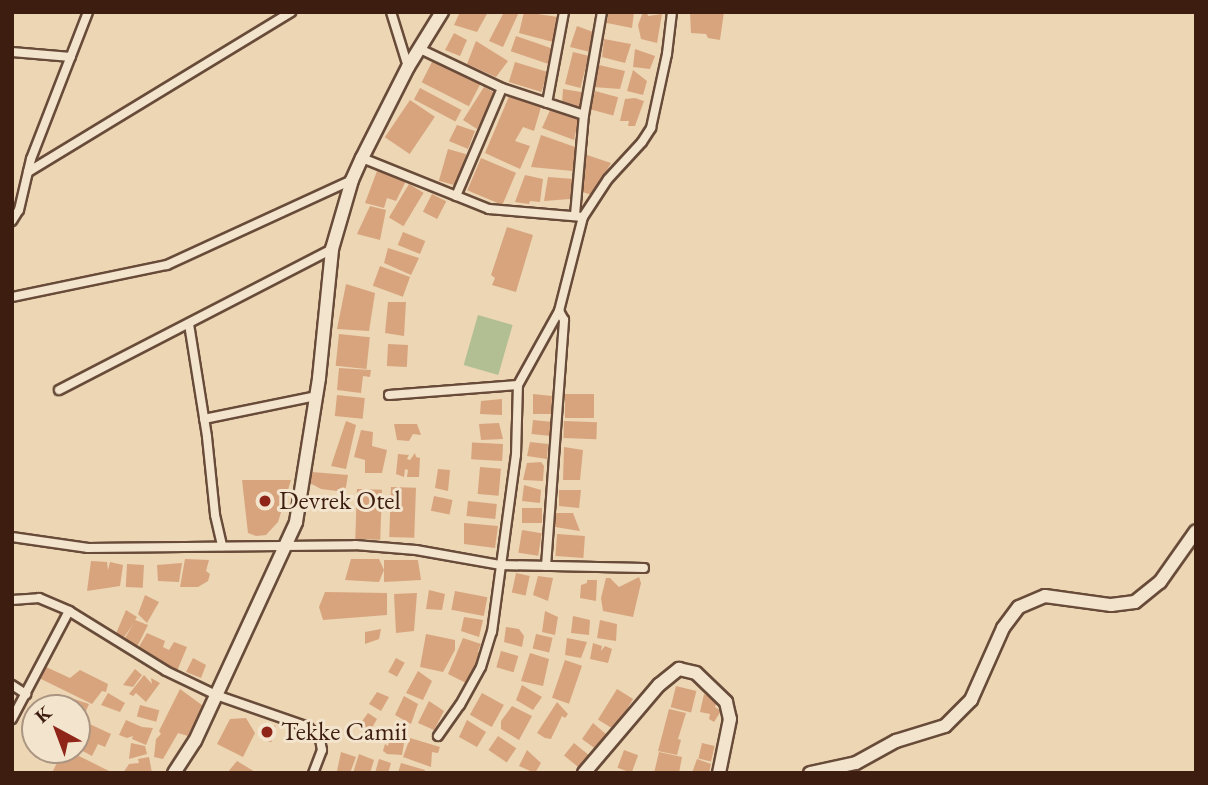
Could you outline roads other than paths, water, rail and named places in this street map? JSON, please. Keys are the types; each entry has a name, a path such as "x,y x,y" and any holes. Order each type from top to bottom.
{"street":[{"path":"12,222 19,210 28,172 88,12"},
{"path":"28,172 291,12"},
{"path":"391,12 408,67"},
{"path":"174,773 195,741 296,522 316,396 332,250 352,180 408,67 442,12"},
{"path":"438,736 460,705 488,648 516,455 518,385 559,311 579,216 584,115 602,12"},
{"path":"579,216 651,128 667,54 672,12"},
{"path":"547,103 562,13"},
{"path":"420,49 502,88 584,115"},
{"path":"12,52 71,57"},
{"path":"456,196 502,88"},
{"path":"362,158 497,211 579,216"},
{"path":"12,297 167,265 352,180"},
{"path":"59,390 332,250"},
{"path":"547,566 564,320 559,311"},
{"path":"189,324 215,515 222,546"},
{"path":"389,395 518,385"},
{"path":"204,419 316,396"},
{"path":"810,773 856,763 896,741 945,726 971,700 1003,628 1019,607 1045,596 1111,605 1135,602 1160,582 1196,531"},
{"path":"12,537 88,548 284,544 416,550 500,565 644,568"},
{"path":"12,600 39,598 69,611 166,671 216,695 308,727 320,739 322,750 313,773"},
{"path":"12,685 26,694 69,611"},
{"path":"584,773 659,685 679,669 696,674 726,702 730,719 719,773"},
{"path":"12,719 21,703"}],"place":[{"name":"Devrek Otel","path":"265,501"},
{"name":"Tekke Camii","path":"267,732"}]}
